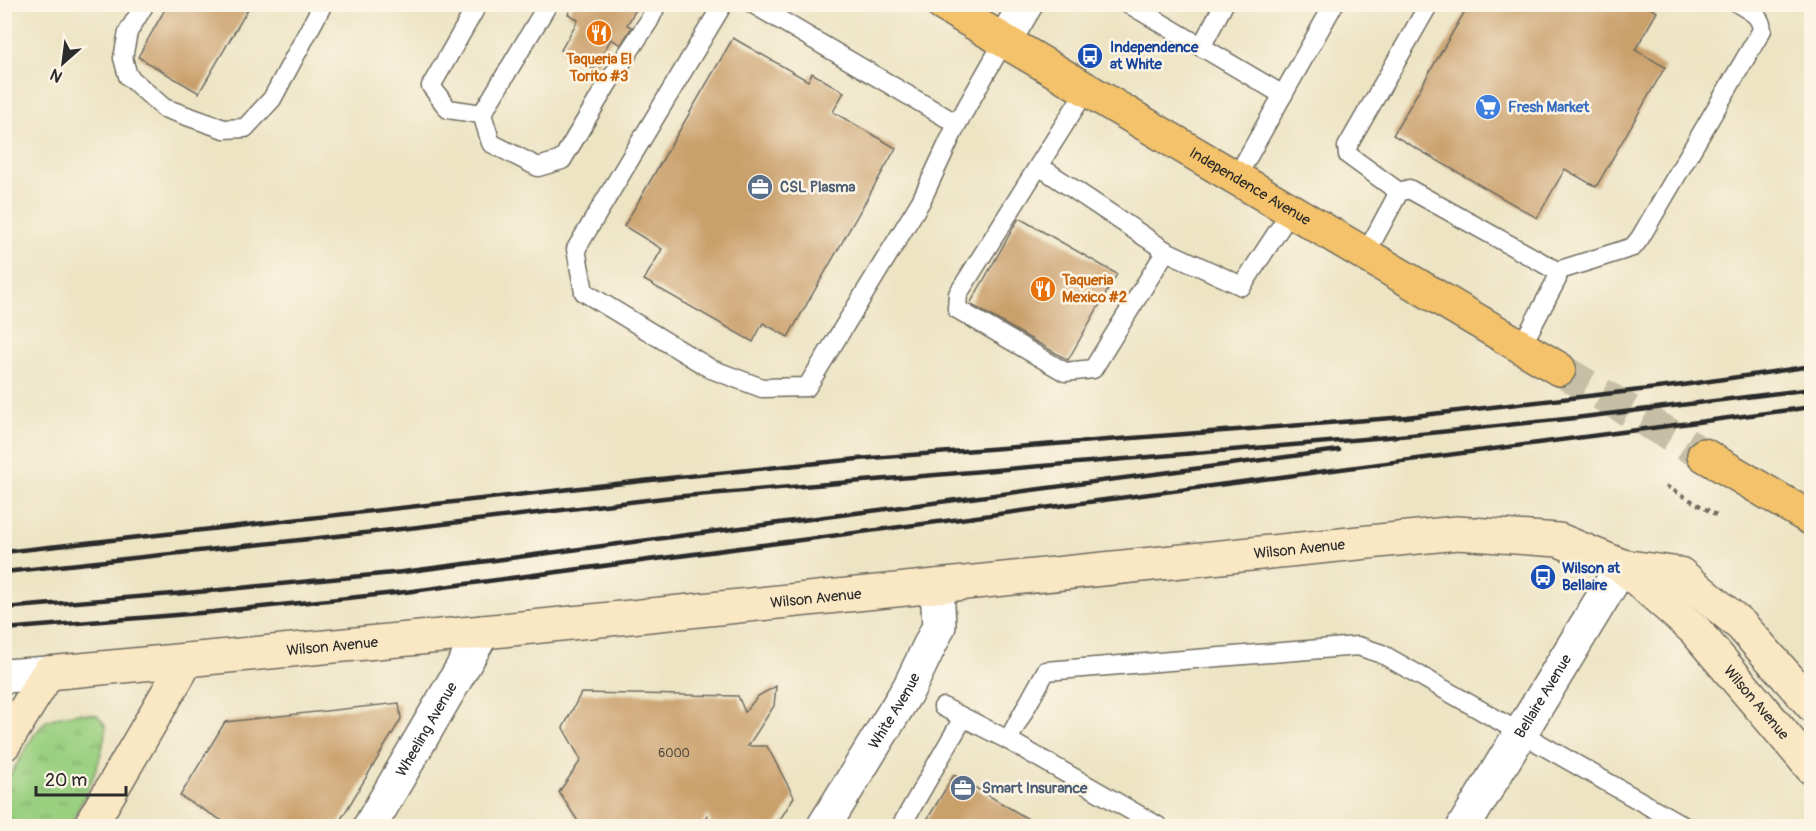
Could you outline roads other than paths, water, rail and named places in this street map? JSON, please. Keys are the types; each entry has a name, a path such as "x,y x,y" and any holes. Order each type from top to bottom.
{"main road":[{"name":"Independence Avenue","path":"942,4 1559,369"},
{"path":"1704,455 1812,519"},
{"name":"Wilson Avenue","path":"48,673 483,632 1457,533 1559,540 1622,566 1680,574 1741,625 1812,705"},
{"name":"Wilson Avenue","path":"1622,566 1695,630 1812,768"},
{"path":"90,826 187,660"},
{"path":"4,744 48,673"}],"street":[{"path":"1004,41 1026,4"},
{"name":"Bellaire Avenue","path":"1464,826 1622,566"},
{"name":"White Avenue","path":"824,826 909,688 939,626 937,586"},
{"name":"Wheeling Avenue","path":"370,826 483,632"},
{"name":"Wilson Avenue","path":"4,676 48,673"}],"lane":[{"path":"145,4 128,33 123,58 128,76 164,108 224,129 245,128 272,99 323,4"},
{"path":"478,4 431,86 448,109 482,114"},
{"path":"548,4 482,114 491,143 538,167 562,160 608,83 649,21 657,4"},
{"path":"723,4 576,249 584,292 711,369 762,388 807,387 921,201 957,124 1004,41"},
{"path":"753,4 957,124"},
{"path":"1129,4 1283,94"},
{"path":"1201,47 1224,4"},
{"path":"1236,178 1334,4"},
{"path":"1400,192 1348,155 1347,147 1429,4"},
{"path":"1365,255 1400,192 1409,189 1557,271 1633,247 1762,30 1759,16 1739,4"},
{"path":"1086,90 958,294 957,309 1065,372 1093,369 1166,251"},
{"path":"1039,166 1166,251 1242,286 1291,211"},
{"path":"1521,347 1557,279 1557,271"},
{"path":"1008,740 1046,671 1359,646 1382,654 1684,826"},
{"path":"943,707 1008,740 1158,826"},
{"path":"901,826 963,717"}],"tunnel":[{"path":"1559,369 1704,455"}],"railway":[{"path":"4,552 858,459 1406,417 1683,385 1812,366"},
{"path":"4,572 672,497 1411,435 1575,418 1812,389"},
{"path":"4,629 213,612 405,592 1812,407"},
{"path":"4,608 403,572 1339,450"}],"place":[{"name":"Taqueria El Torito #3","path":"599,33"},
{"name":"Independence at White","path":"1090,56"},
{"name":"Fresh Market","path":"1488,107"},
{"name":"CSL Plasma","path":"760,187"},
{"name":"Taqueria Mexico #2","path":"1043,289"},
{"name":"Wilson at Bellaire","path":"1543,577"},
{"name":"Smart Insurance","path":"963,788"}]}
